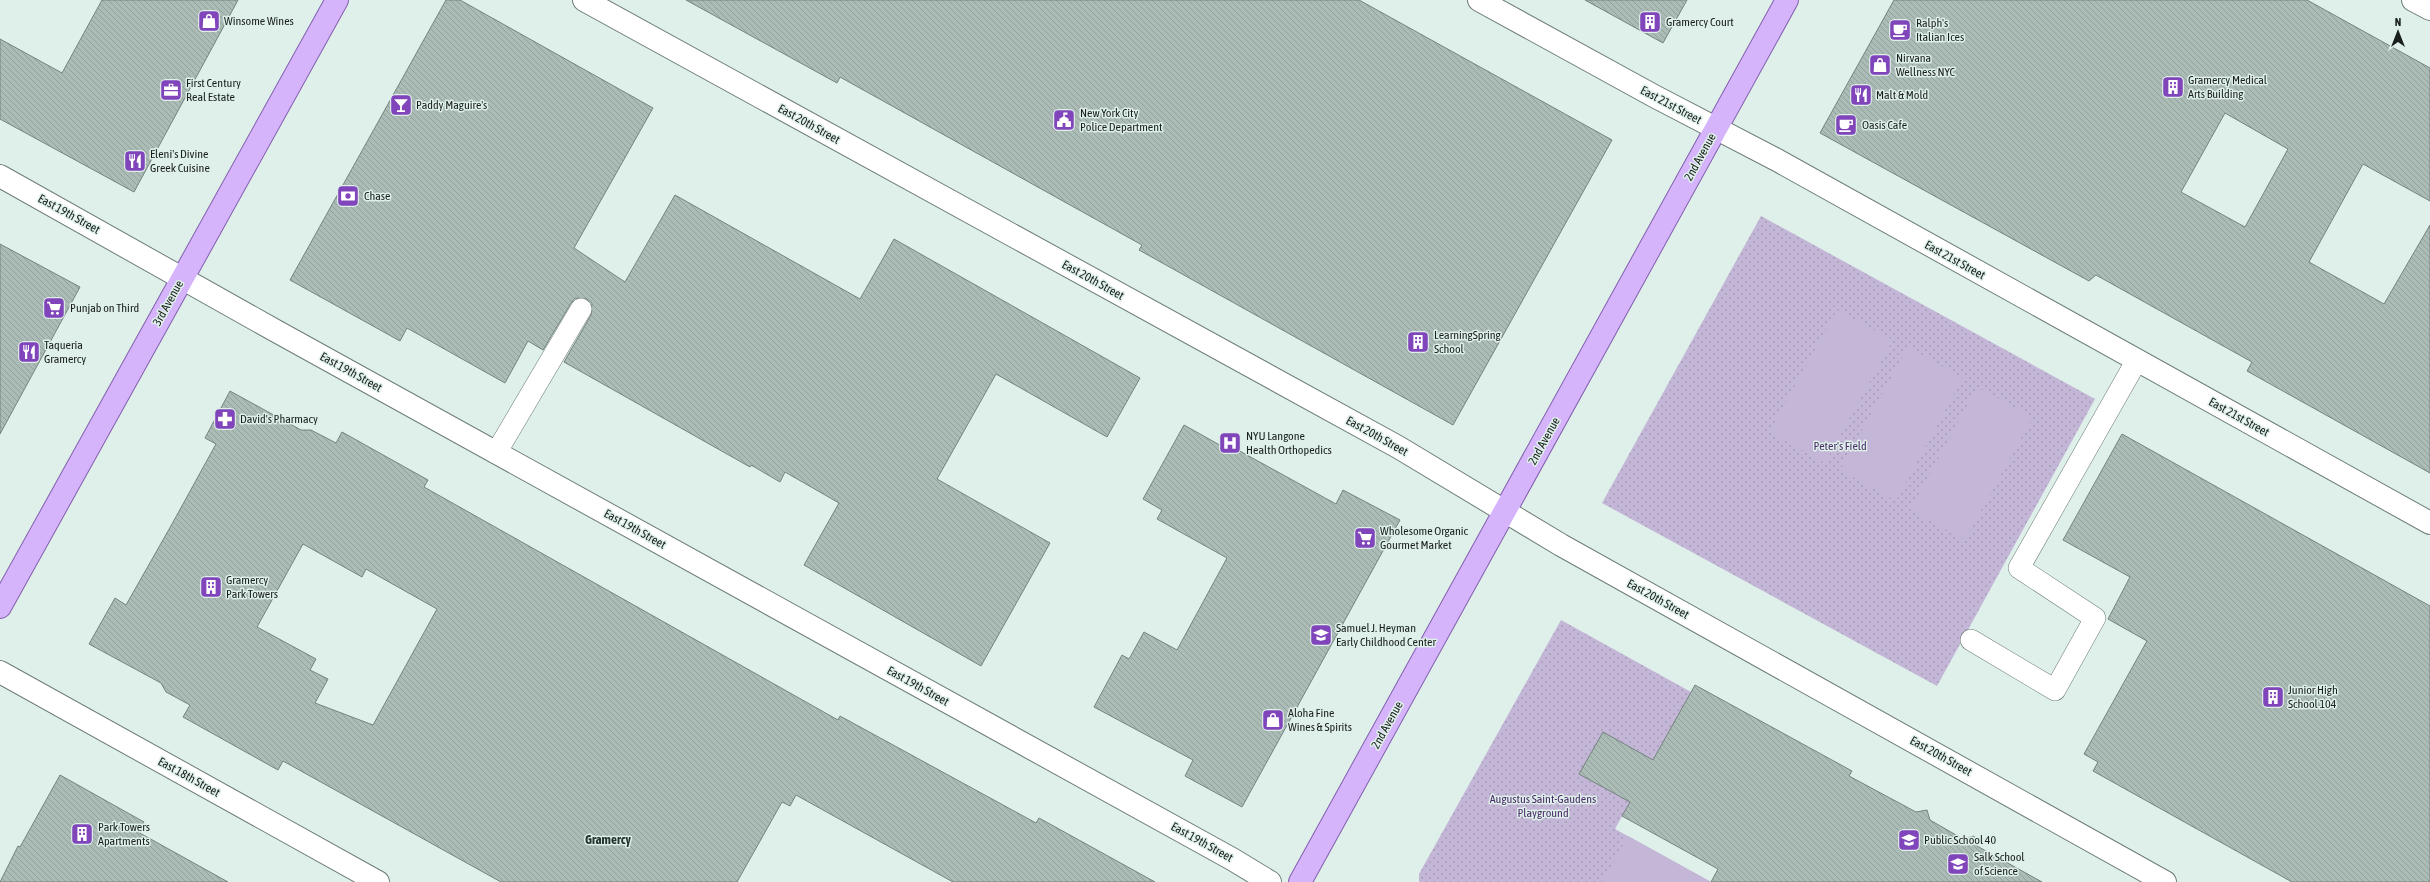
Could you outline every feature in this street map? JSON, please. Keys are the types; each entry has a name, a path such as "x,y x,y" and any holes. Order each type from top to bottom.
{"main road":[{"name":"3rd Avenue","path":"0,606 181,278 337,0"},
{"name":"2nd Avenue","path":"1300,882 1787,0"}],"street":[{"name":"East 20th Street","path":"584,0 1398,447 1561,545 2165,882"},
{"name":"East 21st Street","path":"1479,0 1716,129 1777,160 2430,522"},
{"path":"2413,0 2430,10"},
{"name":"East 19th Street","path":"0,176 181,278 1225,855 1270,882"},
{"name":"East 18th Street","path":"0,672 378,882"}],"lane":[{"path":"496,452 581,309"},
{"path":"1971,640 2055,690 2095,618 2019,568 2137,360"}],"green space":[{"name":"Peter's Field","path":"1761,216 2095,399 1937,686 1602,503"},
{"path":"1837,310 1893,340 1825,463 1769,432"},
{"path":"1908,347 1963,378 1896,501 1840,470"},
{"path":"1977,387 2033,417 1965,540 1910,510"},
{"name":"Augustus Saint-Gaudens Playground","path":"1561,620 1691,692 1615,829 1711,882 1419,882 1419,874"},
{"path":"1628,836 1711,882 1602,882"}],"building":[{"path":"102,0 238,0 134,192 0,119 0,39 62,73"},
{"path":"446,0 460,0 653,108 574,248 625,282 675,195 860,299 894,239 1140,378 1107,437 996,374 937,479 1050,543 981,666 804,565 839,503 785,472 780,482 751,465 750,467 564,362 591,315 592,303 587,299 575,298 543,350 528,341 505,383 407,328 400,341 290,280"},
{"path":"686,0 1359,0 1612,140 1453,425 1139,250 1142,245 840,77 837,83"},
{"name":"Gramercy Court","path":"1585,0 1687,0 1663,43"},
{"path":"1894,0 2307,0 2430,68 2430,201 2363,164 2309,262 2384,304 2430,225 2430,473 2247,371 2252,362 2096,275 2089,281 1820,133","holes":["2225,113 2288,149 2245,227 2181,192"]},
{"path":"0,244 80,287 0,434"},
{"path":"230,391 301,430 311,430 336,443 342,432 428,480 424,487 838,720 840,716 1036,823 1039,818 1155,882 953,882 796,795 790,806 782,802 737,882 501,882 283,761 278,770 183,717 190,705 166,692 161,683 89,644 115,598 126,605 172,524 216,444 205,438","holes":["303,544 362,577 366,569 437,609 373,725 315,703 328,679 310,670 316,659 257,627"]},
{"path":"1184,425 1234,453 1236,449 1336,504 1343,490 1400,520 1242,807 1185,776 1193,760 1094,707 1122,655 1129,659 1144,632 1177,650 1227,558 1157,519 1162,510 1143,499"},
{"name":"Junior High School 104","path":"2122,434 2430,606 2430,882 2292,882 2093,771 2098,762 2084,754 2147,641 2108,619 2130,577 2063,540"},
{"path":"1695,685 1852,771 1849,776 1916,812 1927,810 1930,820 1963,839 1974,836 1977,846 2042,882 1711,882 1718,869 1622,816 1630,802 1579,774 1603,732 1653,760"},
{"name":"Park Towers Apartments","path":"60,775 144,822 138,832 228,882 0,882 18,846 20,847"}],"place":[{"name":"Winsome Wines","path":"209,21"},
{"name":"Gramercy Court","path":"1650,22"},
{"name":"Ralph's Italian Ices","path":"1900,30"},
{"name":"Nirvana Wellness NYC","path":"1880,65"},
{"name":"Gramercy Medical Arts Building","path":"2173,87"},
{"name":"First Century Real Estate","path":"171,90"},
{"name":"Malt & Mold","path":"1861,95"},
{"name":"Paddy Maguire's","path":"401,105"},
{"name":"New York City Police Department","path":"1064,120"},
{"name":"Oasis Cafe","path":"1846,125"},
{"name":"Eleni's Divine Greek Cuisine","path":"135,161"},
{"name":"Chase","path":"348,196"},
{"name":"Punjab on Third","path":"54,308"},
{"name":"LearningSpring School","path":"1418,342"},
{"name":"Taqueria Gramercy","path":"29,352"},
{"name":"David's Pharmacy","path":"225,419"},
{"name":"NYU Langone Health Orthopedics","path":"1230,443"},
{"name":"Wholesome Organic Gourmet Market","path":"1365,538"},
{"name":"Gramercy Park Towers","path":"211,587"},
{"name":"Samuel J. Heyman Early Childhood Center","path":"1321,635"},
{"name":"Junior High School 104","path":"2273,697"},
{"name":"Aloha Fine Wines & Spirits","path":"1273,720"},
{"name":"Park Towers Apartments","path":"82,834"},
{"name":"Public School 40","path":"1909,840"},
{"name":"Salk School of Science","path":"1958,864"}],"district":[{"name":"Gramercy","path":"608,839"}]}
